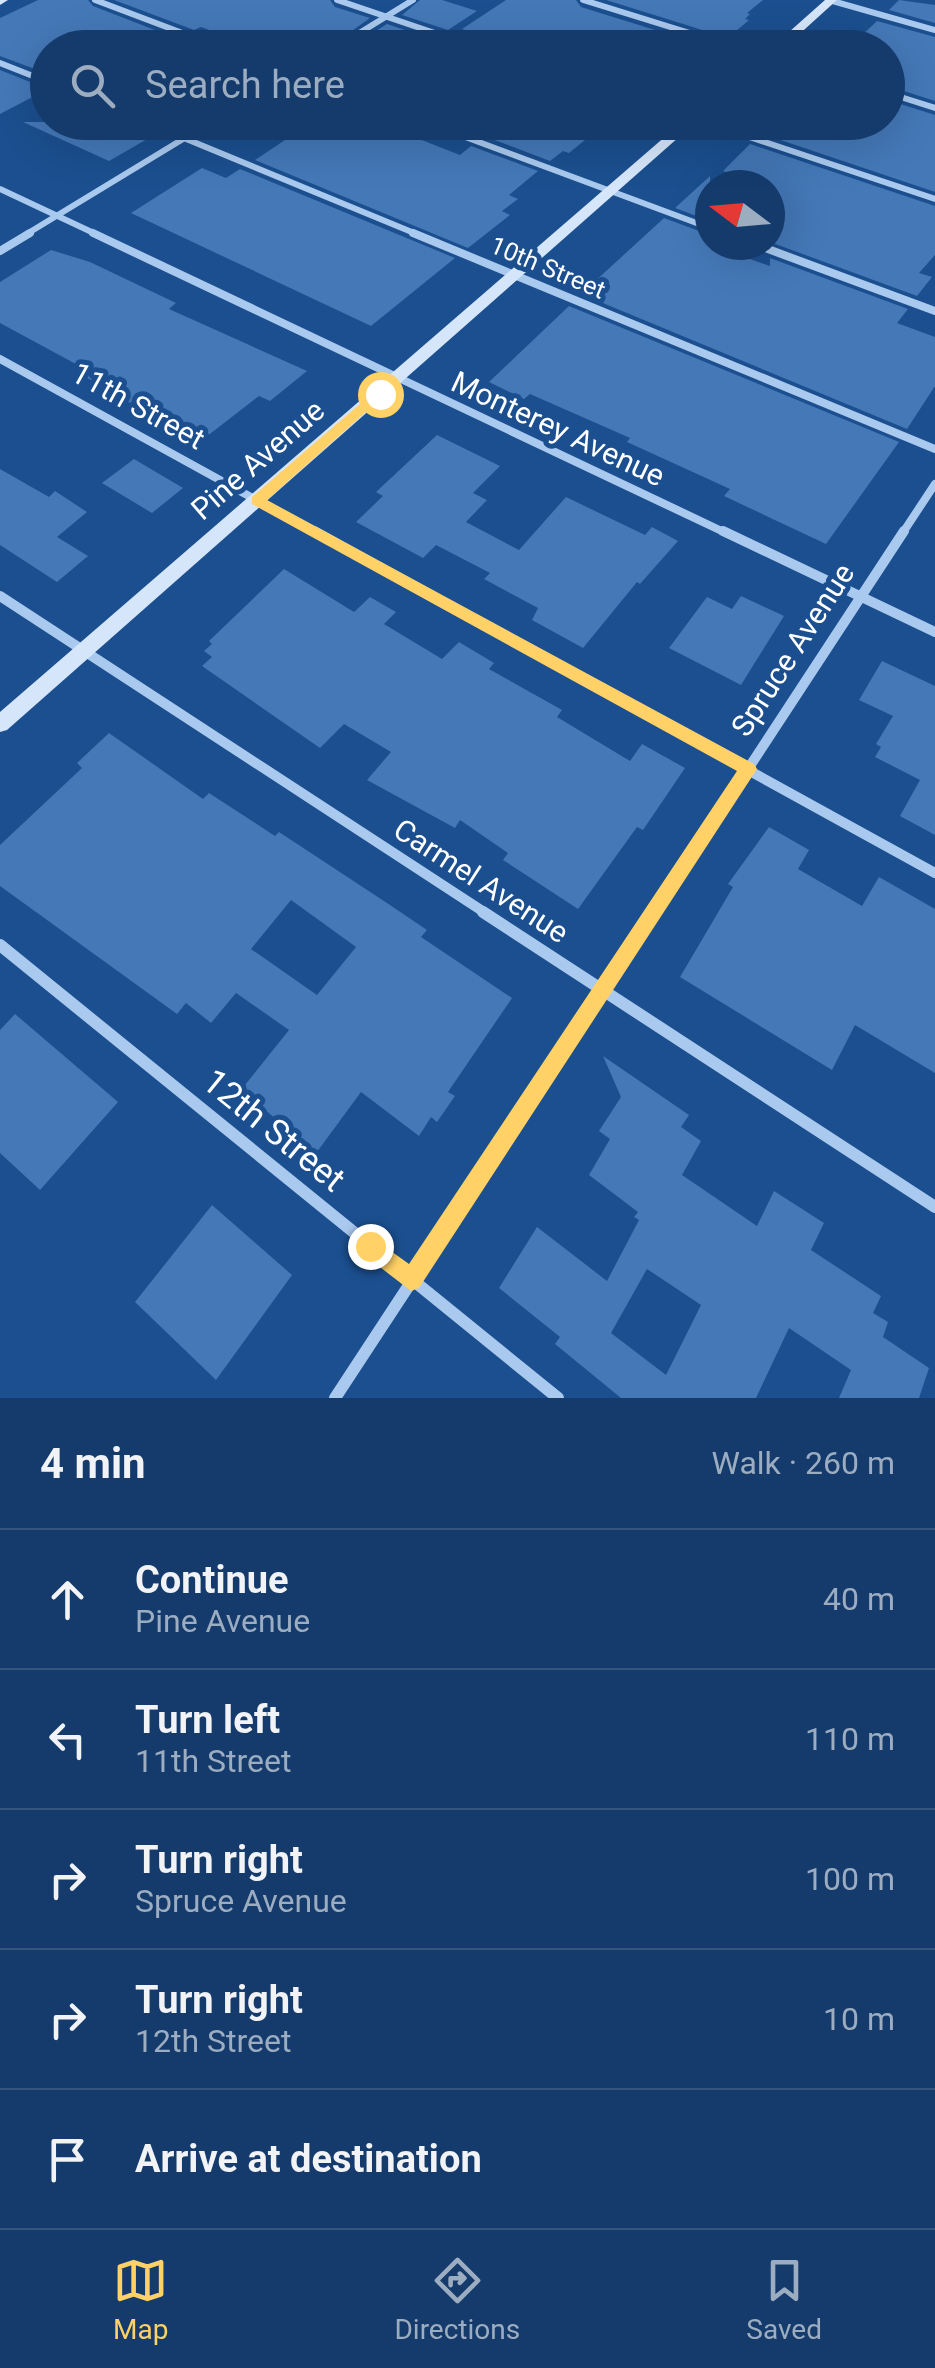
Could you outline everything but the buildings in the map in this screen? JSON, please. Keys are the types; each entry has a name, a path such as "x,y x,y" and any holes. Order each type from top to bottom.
{"main road":[{"path":"796,30 830,0"},
{"name":"Pine Avenue","path":"0,724 670,140"}],"street":[{"path":"95,0 174,30"},
{"path":"337,0 427,30"},
{"path":"364,30 414,0"},
{"path":"583,0 680,30"},
{"path":"830,0 935,30"},
{"path":"0,63 30,75"},
{"path":"905,98 935,108"},
{"path":"0,251 181,140"},
{"name":"10th Street","path":"189,140 935,450"},
{"path":"473,140 695,222"},
{"path":"759,140 935,199"},
{"name":"Monterey Avenue","path":"0,189 935,632"},
{"path":"785,256 935,311"},
{"name":"11th Street","path":"0,359 935,873"},
{"name":"Spruce Avenue","path":"335,1398 935,484"},
{"name":"Carmel Avenue","path":"0,596 935,1208"},
{"name":"12th Street","path":"0,946 558,1398"}],"route":[{"path":"370,1246 411,1280 748,769 257,501 380,394"}]}
